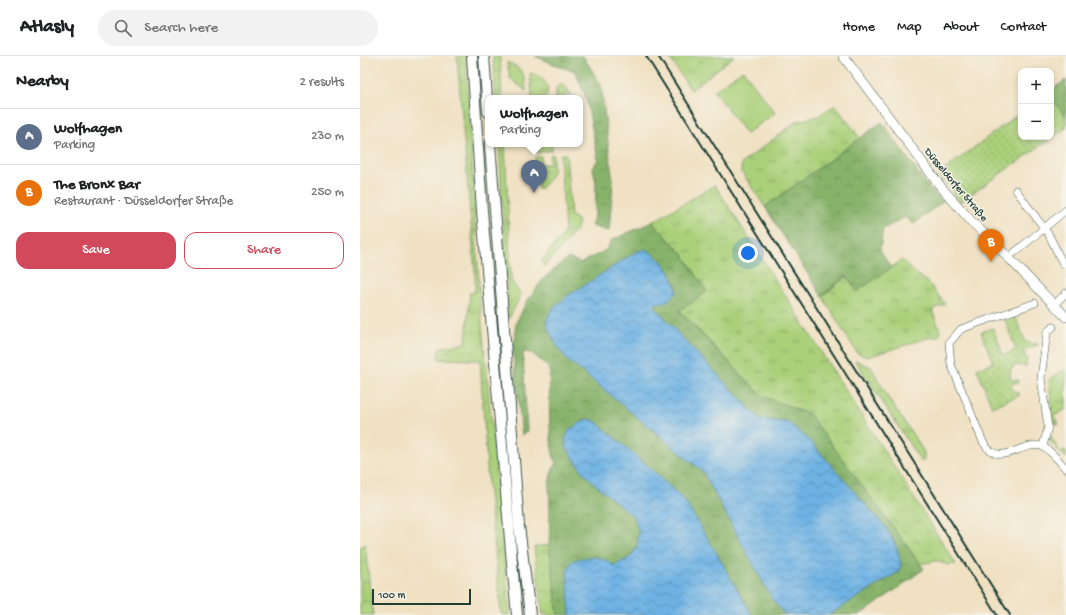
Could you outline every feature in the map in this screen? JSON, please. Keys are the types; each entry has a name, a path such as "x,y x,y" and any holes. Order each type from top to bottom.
{"highway":[{"path":"472,56 483,219 517,615"},
{"path":"484,56 487,95"},
{"path":"490,147 519,526 530,615"}],"main road":[{"name":"Düsseldorfer Straße","path":"843,56 941,187 971,221 1004,252 1066,317"}],"street":[{"path":"1016,190 1049,235 1063,264"},
{"path":"1014,253 1066,210"},
{"path":"1054,305 1066,293"},
{"path":"1035,303 962,329 949,343 951,364 985,446 992,452 1000,454 1008,454 1032,446 1043,446 1066,469"},
{"path":"1043,446 1048,427 1041,378 1047,332 1053,327"}],"green space":[{"path":"457,56 466,56 480,303 510,615 502,615 501,612 488,482 480,360 438,359 439,348 466,343 470,293 475,292 475,272"},
{"path":"493,56 500,56 502,95 496,95"},
{"path":"535,56 583,56 601,85 613,183 609,231 591,226 595,215 596,183 593,168 598,159 586,98 575,71 558,66"},
{"path":"668,56 734,56 691,90"},
{"path":"507,62 517,67 524,76 526,91 510,78"},
{"path":"743,70 775,113 746,134 714,91"},
{"path":"530,73 542,79 547,85 548,89 547,95 532,95"},
{"path":"1066,80 1066,117 1054,102 1054,88"},
{"path":"560,84 568,89 571,95 556,95 556,88"},
{"path":"1054,102 1066,117 1066,128 1054,136"},
{"path":"835,105 860,138 765,207 741,171 742,163 797,121 818,116"},
{"path":"1018,114 1018,140 1049,140 960,202 939,174"},
{"path":"882,122 929,188 943,201 914,224 905,217 883,229 880,250 891,268 857,291 846,276 822,296 765,207"},
{"path":"499,147 505,147 511,280 521,295 508,318"},
{"path":"540,147 552,147 552,150 537,153"},
{"path":"553,154 552,174 548,181 539,190 535,157 541,156 541,164 550,164 550,155"},
{"path":"560,154 566,154 571,216 579,221 577,229 544,267 542,260 563,234 565,228"},
{"path":"715,185 956,564 948,565 936,561 920,564 809,415 762,396 679,310 707,292 683,254 652,222"},
{"path":"652,222 683,254 707,292 679,311 762,396 809,414 924,569 859,615 829,615 898,572 901,565 897,548 887,529 810,441 789,423 760,419 656,308 655,304 677,292 676,285 663,262 645,249 636,252 569,295 552,309 567,360 703,472 772,599 785,615 752,615 684,500 651,469 594,420 587,419 572,455 581,468 600,488 633,515 638,525 638,539 635,549 629,557 620,562 599,568 567,571 570,615 558,615 549,545 549,485 551,474 556,463 553,456 550,432 550,369 532,353 523,352 527,431 522,436 513,352 516,323 527,301 544,278 568,258 581,263 606,250 612,240"},
{"path":"902,260 917,275 928,282 945,304 932,310 941,333 937,337 931,337 867,357 857,353 822,296 847,276 857,291"},
{"path":"1014,314 1026,343 1037,343 1038,345 1025,350 1024,356 1027,357 1026,366 1013,365 1013,368 1011,368 1010,379 1018,380 1018,383 1010,385 1016,393 1018,392 1020,395 992,407 977,369 993,363 981,332 993,328 1003,355 1016,350 1004,317"},
{"path":"855,360 871,367 890,401 918,442 924,453 924,460 921,462"},
{"path":"1063,370 1066,371 1066,409 1054,416 1059,424 1057,425 1055,421 1050,421 1048,411 1052,408 1049,380"},
{"path":"1050,435 1060,452 1050,442"},
{"path":"1065,450 1066,458 1060,452"},
{"path":"365,544 373,615 360,615 360,547"},
{"path":"549,545 558,615 543,615 534,547"}],"water":[{"path":"645,249 651,252 666,267 673,279 677,292 665,303 655,304 656,308 760,419 789,423 810,441 887,529 897,548 901,565 898,572 829,615 785,615 772,599 703,472 567,360 549,331 546,321 552,309 569,295 636,252"},
{"path":"587,419 594,420 651,469 684,500 752,615 570,615 567,571 572,561 594,557 604,559 613,566 630,558 637,547 639,532 634,517 599,488 583,472 566,447 565,441 569,430"}],"railway":[{"path":"646,56 997,615"},
{"path":"658,56 1010,615"}],"place":[{"name":"Wolfhagen","path":"534,193"},
{"name":"The Bronx Bar","path":"991,262"}]}
